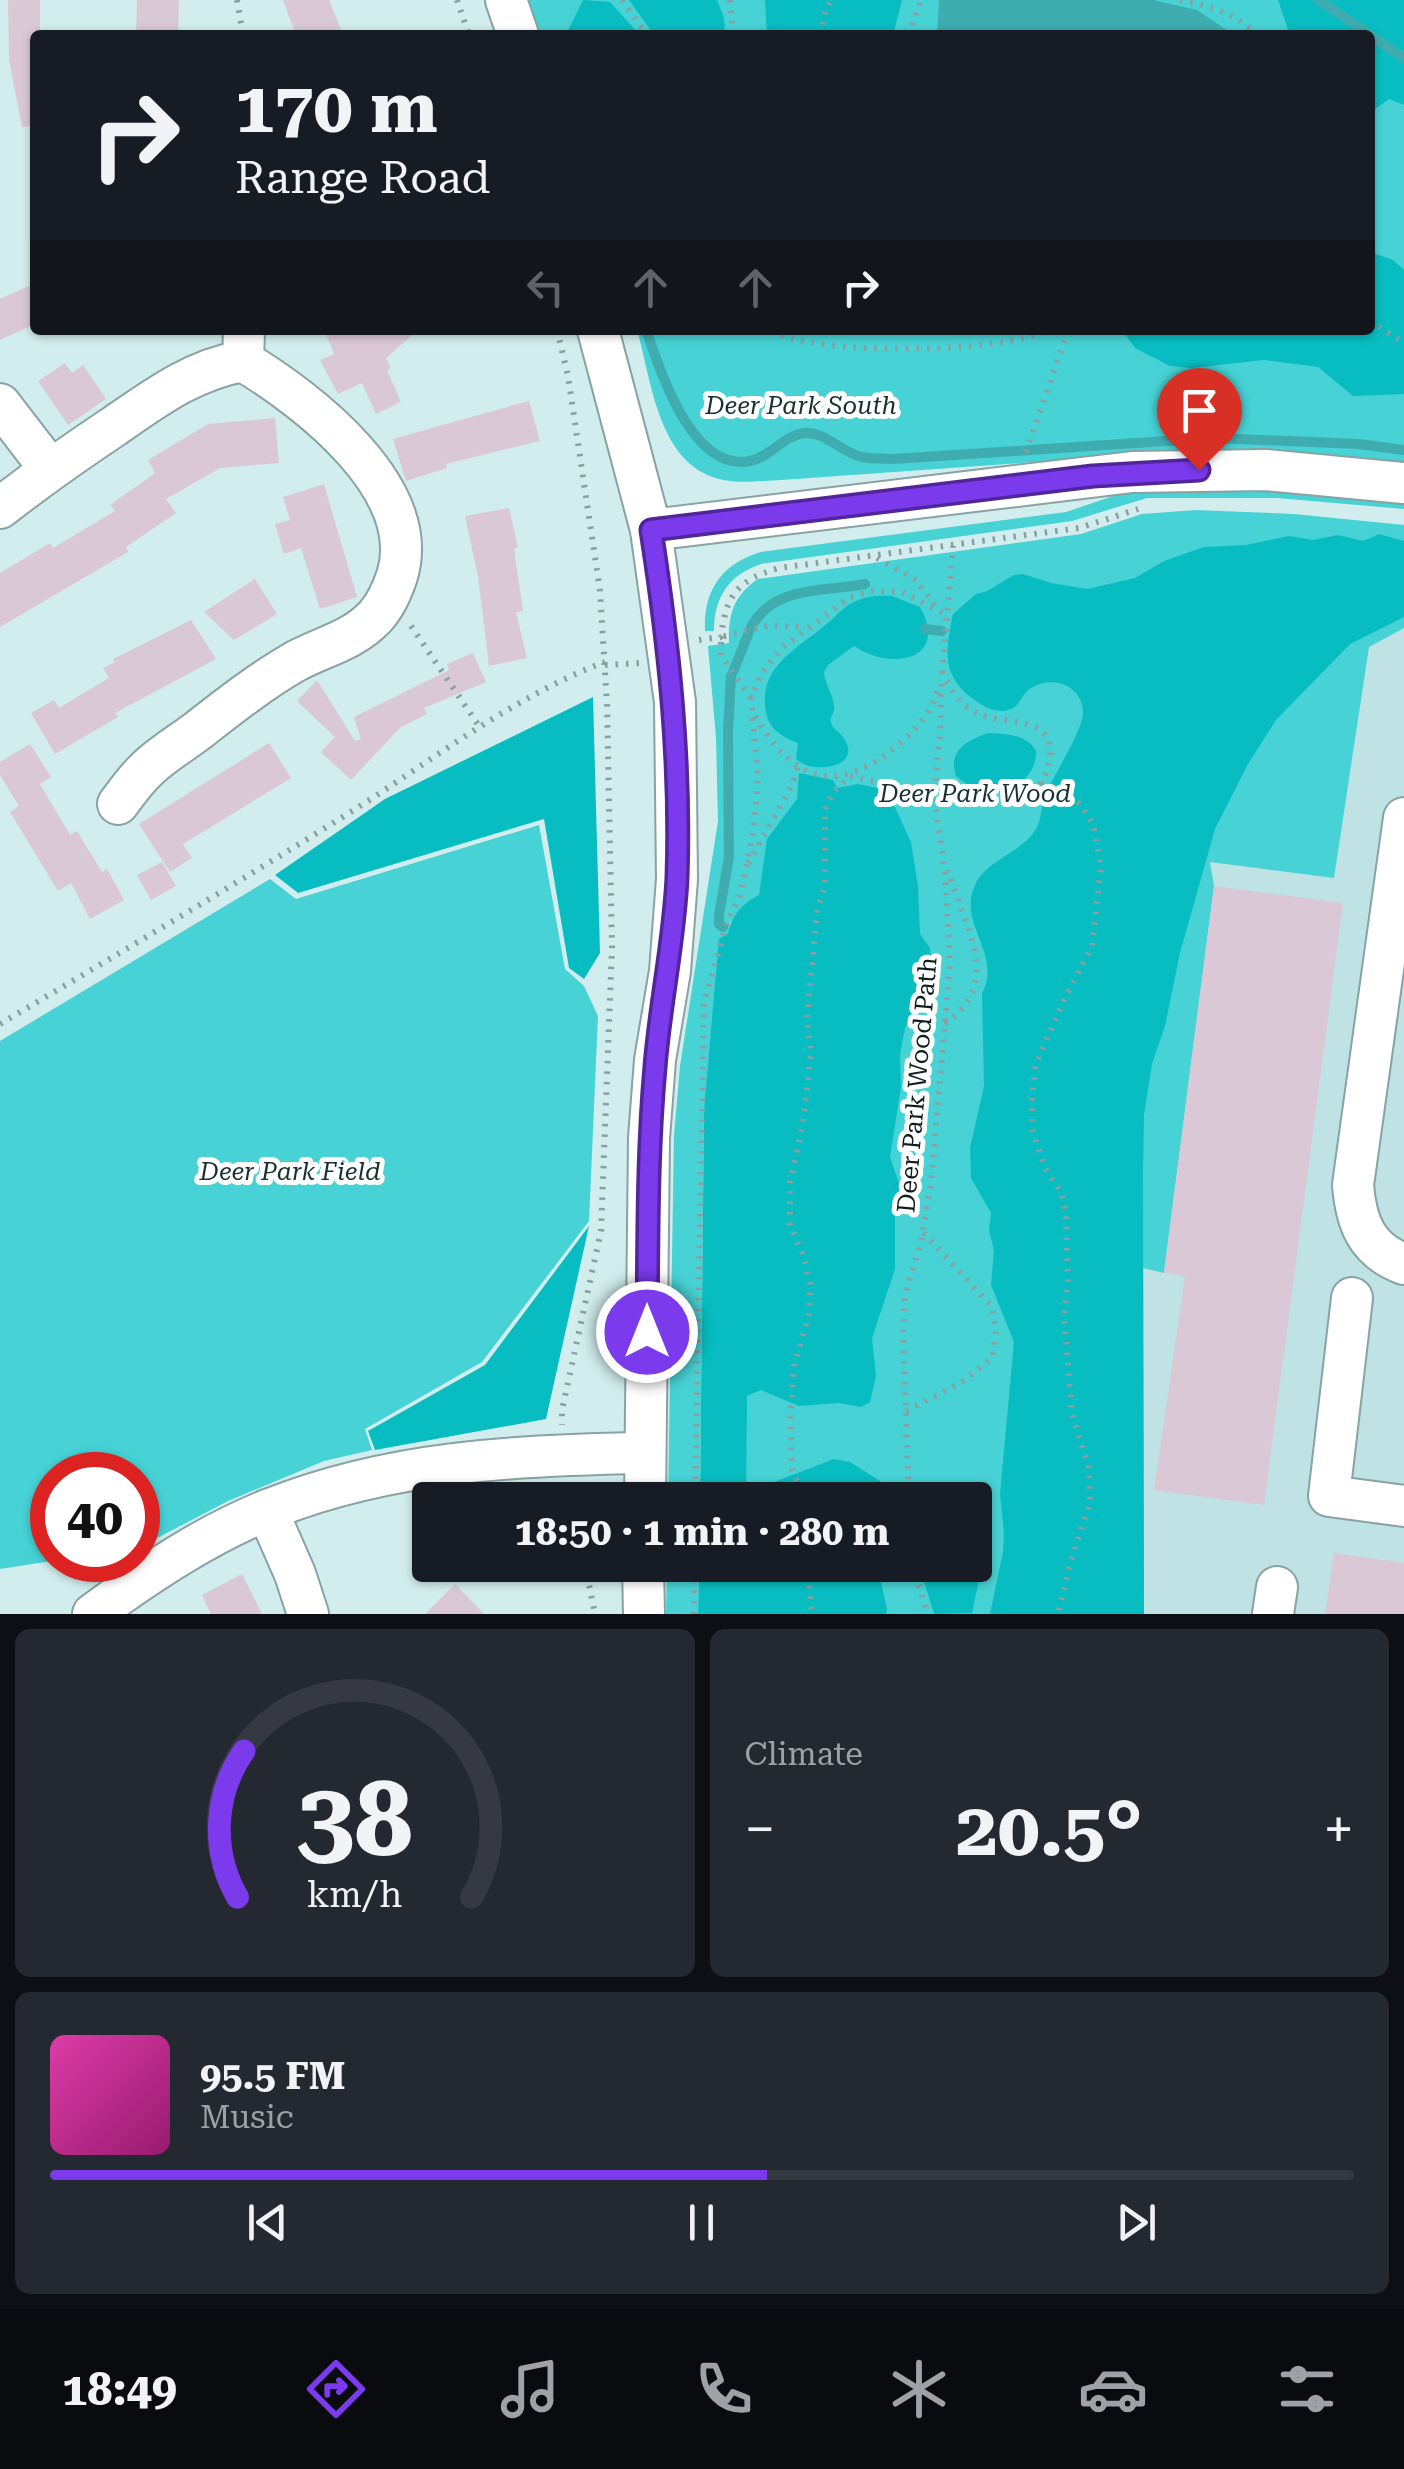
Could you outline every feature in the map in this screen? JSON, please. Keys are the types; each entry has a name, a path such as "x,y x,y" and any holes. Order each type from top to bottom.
{"street":[{"path":"506,0 516,30"},
{"path":"599,335 651,530 675,702 677,879 670,972 655,1060 649,1138 645,1482"},
{"path":"0,508 178,382 243,346 370,470 387,495 398,522 402,544 400,567 378,615 332,648 300,659 267,679 148,768 118,804"},
{"path":"0,404 50,469"},
{"path":"651,530 1132,472 1266,470 1404,482"},
{"path":"1404,818 1353,1185 1363,1234 1383,1253 1404,1264"},
{"path":"1352,1298 1329,1496 1404,1506"},
{"path":"93,1614 174,1558 266,1510 356,1482 417,1468 562,1454 646,1453"},
{"path":"266,1510 308,1614"},
{"path":"644,1582 644,1614"}],"path":[{"path":"237,0 242,30"},
{"path":"457,0 468,30"},
{"path":"622,0 643,30"},
{"path":"730,0 733,30"},
{"path":"822,30 832,0"},
{"path":"911,30 920,0"},
{"path":"1180,0 1247,23 1253,30"},
{"path":"1375,323 1404,343"},
{"path":"558,335 580,448 600,591 612,947 602,1230 562,1410 562,1454"},
{"path":"781,335 821,345 959,347 1008,344 1034,335"},
{"path":"989,541 1015,485 1066,335"},
{"path":"695,1482 704,1002 748,863 758,778 750,698 721,656 725,614 734,590 754,575 779,568 1079,528 1140,508"},
{"path":"797,1482 792,1469 790,1420 794,1366 808,1315 810,1284 804,1256 790,1225 790,1182 803,1123 811,1054 807,1019 817,912 825,885 825,809 833,793 850,776 889,753 916,729 934,704 942,671 952,546"},
{"path":"874,556 916,580 935,608"},
{"path":"750,698 761,674 782,648 840,604 870,591 902,592 947,614"},
{"path":"390,596 481,729"},
{"path":"0,1024 578,671 605,663 665,661 674,643 722,638 770,624 806,627"},
{"path":"752,710 776,749 798,767 976,803 1024,801 1041,783 1051,750 1041,732 1022,721 973,712 951,690 942,671"},
{"name":"Deer Park Wood Path","path":"908,1482 905,1294 923,1232 950,962 934,794 942,671"},
{"path":"748,863 792,787 798,767"},
{"path":"1041,783 1066,792 1080,804 1094,824 1101,867 1092,946 1042,1052 1032,1096 1032,1129 1045,1168 1062,1194 1066,1220 1068,1282 1064,1315 1072,1414 1089,1468 1090,1503 1058,1614"},
{"path":"942,850 978,970 968,1001 945,1024"},
{"path":"906,1411 962,1382 993,1357 992,1307 923,1232"},
{"path":"588,1582 595,1614"},
{"path":"694,1582 694,1614"},
{"path":"809,1582 812,1614"},
{"path":"918,1582 928,1614"}],"shaded area":[{"path":"583,0 610,2 635,30 568,30"},
{"path":"629,0 717,0 724,18 725,30 650,30"},
{"path":"765,0 902,0 894,30 767,30"},
{"path":"939,0 1153,0 1197,10 1227,30 937,30"},
{"path":"1278,0 1404,0 1404,105 1389,99 1375,109 1375,30 1288,30"},
{"path":"1375,254 1393,260 1404,270 1404,394 1353,396 1318,367 1264,360 1192,368 1170,366 1135,348 1126,335 1375,335"},
{"path":"1379,534 1404,541 1404,617 1350,644 1276,720 1248,764 1215,829 1152,1064 1144,1115 1143,1171 1144,1614 990,1614 1003,1552 1000,1494 1014,1342 991,1285 991,1213 971,1178 970,1148 984,1086 982,993 987,966 971,913 971,899 980,876 1036,829 1046,793 1074,740 1083,711 1071,689 1048,682 1031,688 1011,709 992,710 976,701 957,683 948,663 953,614 976,594 1014,575 1087,589 1135,578 1164,561 1204,547 1246,545 1289,536 1313,540 1338,535 1363,541"},
{"path":"892,596 920,607 927,625 922,650 899,659 868,654 854,646 828,665 824,672 834,705 831,723 847,743 848,754 842,762 831,766 802,763 796,759 798,743 778,732 766,712 765,696 774,670 850,604 868,597"},
{"path":"1404,617 1404,1614 1144,1614 1143,1267 1215,829 1276,720"},
{"path":"593,697 600,953 584,979 569,968 544,819 298,893 275,875 385,799"},
{"path":"988,733 1022,738 1036,751 1027,776 1004,791 981,791 956,776 957,753 973,739"},
{"path":"799,773 833,780 837,788 858,784 887,790 911,842 920,934 930,948 931,965 926,992 905,1028 900,1055 901,1087 890,1157 901,1189 895,1211 895,1269 872,1338 876,1376 870,1402 861,1407 838,1403 799,1406 761,1390 747,1396 746,1482 700,1482 704,1110 719,939 728,933 743,906 759,895 767,839 797,799"},
{"path":"589,1226 546,1419 375,1450 368,1431 485,1365"},
{"path":"834,1459 850,1462 880,1482 774,1482"},
{"path":"699,1582 881,1582 887,1609 886,1614 698,1614"},
{"path":"924,1582 979,1582 972,1613 934,1614"}],"green space":[{"name":"Deer Park South","path":"527,0 1404,0 1404,471 1205,450 726,481 699,470 670,439 653,396 638,335 1375,335 1375,30 533,30 529,16 533,14"},
{"path":"1252,487 1404,500 1404,509 1277,498 1147,498 1072,521 761,564 732,581 720,598 714,631 705,631 707,603 718,581 736,563 761,552 1066,512 1128,491"},
{"name":"Deer Park Wood","path":"1195,510 1294,514 1404,525 1404,628 1369,647 1334,878 1210,862 1214,886 1164,1273 1143,1268 1144,1614 743,1614 742,1582 992,1582 992,1482 741,1482 731,920 704,1110 700,1482 668,1482 674,1135 680,1066 718,821 708,646 729,643 734,606 758,579 1081,534 1142,514"},
{"name":"Deer Park Field","path":"539,825 565,969 584,986 598,1016 589,1221 482,1362 365,1429 372,1450 324,1461 228,1501 160,1537 160,1452 30,1452 30,1564 0,1569 0,1041 270,879 296,899"},
{"path":"667,1582 699,1582 698,1614 666,1614"}],"building":[{"path":"8,0 40,0 40,30 30,30 30,126 22,127 9,60"},
{"path":"137,0 179,0 178,30 136,30"},
{"path":"283,0 329,0 341,30 294,30"},
{"path":"30,285 30,326 0,340 0,299"},
{"path":"326,335 412,335 386,358 401,402 376,414 362,383 338,394 320,360 334,354"},
{"path":"65,363 72,373 83,365 106,399 68,425 38,381"},
{"path":"529,401 540,441 446,464 447,468 406,481 393,439"},
{"path":"275,418 279,463 220,468 166,499 176,513 126,547 128,552 0,627 0,573 50,543 53,548 115,511 110,505 155,473 148,460 208,424"},
{"path":"324,484 357,597 320,609 301,548 284,554 275,524 290,520 283,497"},
{"path":"509,508 518,548 514,549 523,611 516,612 527,658 489,666 478,576 465,516"},
{"path":"255,579 277,614 234,640 204,612"},
{"path":"191,620 216,659 115,713 118,717 55,754 31,713 54,700 59,708 109,678 103,668 115,662 113,659"},
{"path":"473,653 486,682 424,708 427,714 401,727 351,780 321,752 335,737 297,701 317,680 355,741 361,739 354,717 449,670 447,664"},
{"path":"269,743 291,778 183,844 192,858 170,872 139,824"},
{"path":"30,744 51,777 40,784 70,835 77,831 102,872 107,869 124,900 90,919 71,883 58,891 10,812 19,806 0,775 0,762"},
{"path":"162,862 176,886 151,900 137,875"},
{"path":"1214,886 1343,903 1264,1505 1154,1490 1185,1276 1164,1273"},
{"path":"1334,1553 1404,1563 1404,1614 1325,1614"},
{"path":"242,1574 262,1614 211,1614 202,1595"},
{"path":"455,1584 484,1614 425,1614"}],"waterway":[{"path":"1319,0 1363,30"},
{"path":"1375,38 1404,58"},
{"path":"648,335 682,415 711,451 729,460 757,459 805,433 820,436 862,457 893,459 1212,438 1359,444 1404,450"},
{"path":"751,627 761,613 786,597 865,584"},
{"path":"925,629 942,631"},
{"path":"733,672 749,632"},
{"path":"723,927 719,915 729,857 731,676"}],"route":[{"path":"647,1332 649,1138 655,1060 670,972 677,879 675,702 651,530 1093,476 1199,470"}]}
